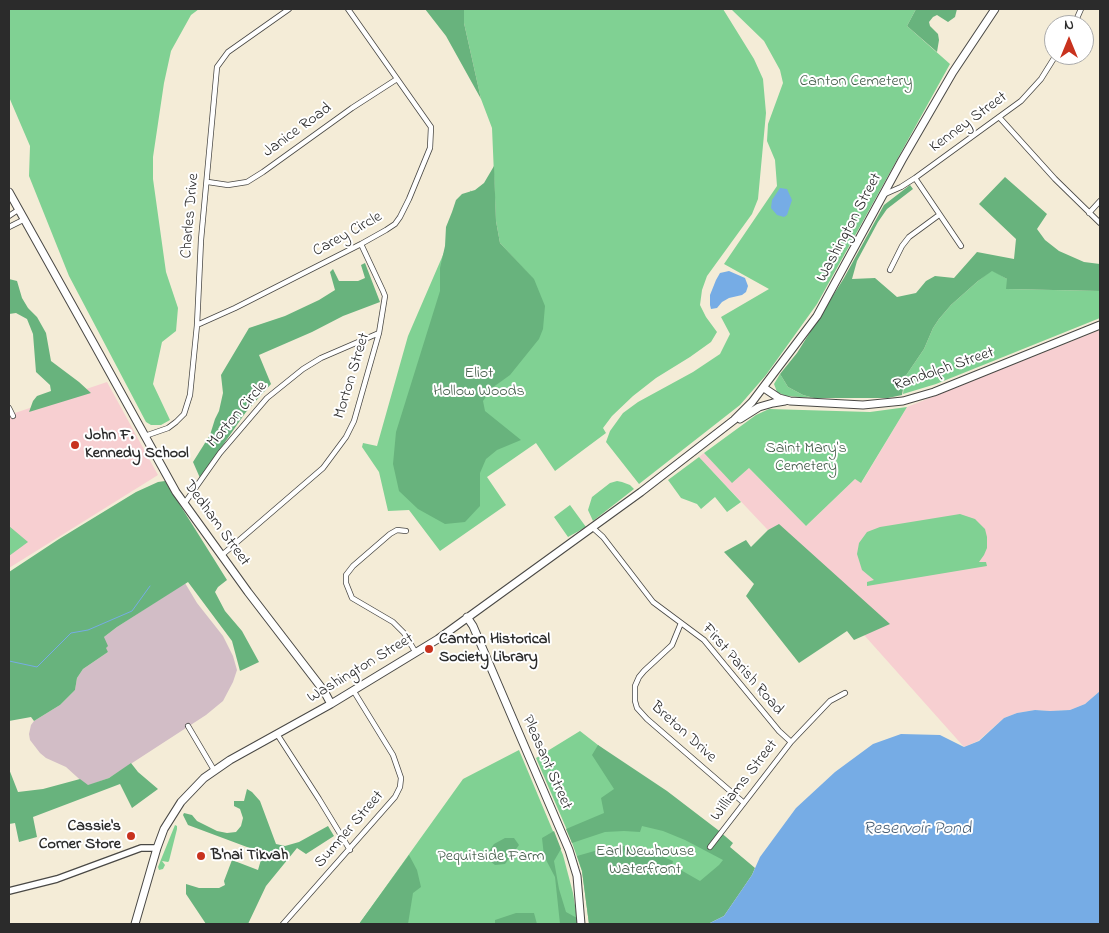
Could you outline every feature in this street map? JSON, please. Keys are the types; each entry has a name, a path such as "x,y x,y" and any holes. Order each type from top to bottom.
{"main road":[{"name":"Washington Street","path":"135,924 164,830 180,802 214,770 331,704 416,653 593,528 734,420 761,391 817,316 953,72 995,9"},
{"name":"Dedham Street","path":"9,192 176,492 248,592 315,678 331,704"},
{"name":"Randolph Street","path":"761,391 790,402 872,405 912,399 934,392 1100,325"},
{"path":"761,391 767,400 779,402"},
{"name":"Washington Street","path":"706,441 715,438 766,404 790,402"},
{"name":"Pleasant Street","path":"467,618 473,626 565,840 577,876 581,924"}],"street":[{"name":"Charles Drive","path":"145,436 168,428 184,414 188,405 197,325 201,240 208,182 217,67 228,52 289,9"},
{"name":"Carey Circle","path":"197,325 362,244 395,224 400,217 430,148 431,127 348,9"},
{"name":"Kenney Street","path":"884,194 902,187 999,117 1029,93 1050,65"},
{"name":"Janice Road","path":"208,182 228,185 246,182 397,79"},
{"path":"999,117 1100,223"},
{"path":"915,178 961,246"},
{"path":"1089,213 1100,201"},
{"path":"9,216 18,210"},
{"path":"890,270 898,253 909,237 939,215"},
{"path":"9,227 24,220"},
{"name":"Morton Street","path":"222,555 323,468 346,437 358,411 379,333 385,296 362,244"},
{"name":"Morton Circle","path":"184,504 220,453 267,398 303,369 321,358 379,333"},
{"path":"9,408 13,416"},
{"name":"First Parish Road","path":"593,528 603,537 653,602 704,640 779,731 791,742"},
{"path":"406,531 397,530 390,534 353,566 346,575 346,583 352,598 393,622 404,633 416,653"},
{"name":"Breton Drive","path":"681,623 672,645 639,677 635,686 637,708 647,719 744,803"},
{"name":"Sumner Street","path":"283,924 350,850 395,797 400,787 401,778 393,755 353,690"},
{"name":"Williams Street","path":"710,847 791,742 830,701 845,693"},
{"path":"188,726 214,770"},
{"path":"277,734 350,850"},
{"path":"9,891 57,879 135,850 157,848"}],"shaded area":[{"path":"1100,330 1100,691 1085,704 1070,710 1035,710 1017,713 1004,718 978,741 964,747 815,580 699,457 704,453 732,482 749,468 806,526 855,479 862,482 907,407"},
{"name":"John F. Kennedy School","path":"107,382 158,475 9,568 9,415"},
{"path":"185,583 197,603 223,636 233,656 237,670 233,682 223,701 206,715 109,778 87,786 66,767 46,758 40,753 30,740 31,725 34,721 60,705 75,690 77,678 83,669 108,652 105,648 104,637"}],"green space":[{"path":"9,9 199,9 191,15 171,51 164,83 153,157 153,179 166,272 178,308 176,331 162,342 153,384 170,420 161,425 151,425 146,422 69,276 29,176 30,146 9,97"},
{"path":"425,9 464,9 464,23 481,99 446,36"},
{"name":"Eliot Hollow Woods","path":"464,9 723,9 754,59 763,79 766,113 758,199 752,214 707,276 702,290 700,305 717,332 711,342 656,378 633,396 612,416 603,428 606,433 555,471 536,443 487,477 506,505 440,551 409,510 388,511 379,472 362,447 363,443 377,446 408,336 471,190 477,241 534,280 500,243 496,221 492,128 481,99 464,23"},
{"name":"Canton Cemetery","path":"731,9 916,9 907,26 950,64 817,304 766,375 740,405 639,484 606,442 610,431 623,413 638,402 693,372 720,354 730,334 721,317 769,289 724,264 777,186 775,160 767,141 768,124 783,83 780,70 764,41"},
{"path":"916,9 957,9 955,17 948,22 937,15 929,22 930,26 938,34 937,52 907,26"},
{"name":"Eliot Hollow Woods","path":"494,166 496,221 500,243 534,279 545,306 543,329 539,339 510,375 492,388 483,401 485,411 521,440 497,450 486,459 480,473 480,506 465,522 445,524 418,509 399,491 393,464 396,432 440,291 440,268 445,246 446,227 456,200 462,194 475,190 484,183"},
{"path":"1005,177 1047,214 1037,229 1045,240 1059,251 1084,262 1100,264 1100,291 1006,289 1007,279 992,271 951,305 939,319 924,349 905,377 902,395 888,398 814,398 803,395 788,387 780,374 797,353 844,278 884,205 910,185 913,189 887,209 878,222 857,261 852,279 875,278 897,297 916,293 926,281 935,276 954,278 977,252 1014,259 1016,239 979,204"},
{"path":"365,263 380,302 343,316 259,355 271,384 246,412 200,478 193,462 210,435 219,411 223,393 221,375 249,328 285,316 335,290 330,272 333,269 339,281 358,281 365,278 361,265"},
{"path":"992,270 1007,279 1007,289 1100,291 1100,318 936,384 903,394 905,377 924,349 939,319 951,305"},
{"path":"9,279 17,281 22,298 37,317 46,333 51,361 91,393 29,412 37,396 51,391 50,385 36,372 33,334 27,319 16,313 9,314"},
{"path":"780,374 788,387 803,395 814,398 786,396 777,392 774,384"},
{"name":"Saint Mary's Cemetery","path":"907,407 861,483 855,479 806,526 749,468 732,483 704,453 756,415 769,409 870,412"},
{"path":"699,457 741,502 727,512 715,497 701,509 697,504 681,498 668,480"},
{"path":"165,481 227,580 215,592 225,611 242,631 259,662 240,671 232,641 188,582 104,637 108,646 106,648 108,652 83,669 77,678 75,690 60,705 34,721 31,717 9,721 9,572 136,492 158,482"},
{"path":"617,481 630,485 634,489 593,521 588,510 592,497 610,483"},
{"path":"570,505 586,527 568,537 554,517"},
{"path":"960,514 975,519 985,529 987,548 979,562 986,562 987,566 867,586 867,582 874,580 862,570 857,554 859,543 867,532 880,527"},
{"path":"779,524 890,624 854,640 847,631 799,663 746,596 754,584 724,552 746,540 751,547 768,530"},
{"path":"9,526 28,542 9,556"},
{"name":"Earl Newhouse Waterfront","path":"580,731 720,840 746,878 589,924 582,871 570,837 536,758"},
{"name":"Earl Newhouse Waterfront","path":"598,745 667,791 718,830 733,843 730,847 755,868 724,916 708,924 589,924 582,871 577,856 605,848 641,847 673,861 672,865 700,881 723,860 685,840 663,831 642,826 640,832 605,832 572,843 566,829 604,813 601,798 614,789 592,755"},
{"name":"Pequitside Farm","path":"519,750 563,855 573,893 578,924 359,924 463,779"},
{"path":"131,763 138,772 158,789 132,808 120,784 33,817 37,837 19,842 15,823 9,824 9,769 18,792 43,789 80,779 88,785 109,778"},
{"path":"247,789 260,801 276,844 285,846 299,842 328,826 334,836 306,854 297,848 266,886 248,924 206,924 186,894 186,884 199,888 219,888 225,885 224,881 232,860 258,870 263,853 188,825 183,815 184,813 192,815 197,821 217,831 236,832 241,826 243,818 240,809 234,806 234,801 244,801"},
{"path":"175,825 177,829 169,861 162,861 165,865 163,869 159,870 158,867"},
{"path":"554,831 561,849 554,861 559,889 566,912 577,918 578,924 560,924 555,877 544,856 542,838"},
{"path":"505,838 514,838 519,845 505,864 495,865 490,861 489,851 494,844"},
{"path":"409,855 417,870 421,887 413,893 408,924 359,924"},
{"path":"516,913 534,913 537,924 495,924 495,920"}],"water":[{"path":"780,188 787,189 792,200 787,215 784,217 777,215 771,208 772,200"},
{"path":"729,271 745,278 748,286 746,292 729,298 717,308 711,309 710,295 716,280 720,273"},
{"name":"Reservoir Pond","path":"1100,691 1100,924 708,924 724,916 752,875 760,857 796,808 835,772 873,744 901,734 940,735 964,747 979,741 1004,718 1017,713 1035,710 1070,710 1085,704"}],"waterway":[{"path":"9,661 37,667 71,633 88,630 132,611 150,586"}],"place":[{"name":"John F. Kennedy School","path":"75,445"},
{"name":"Canton Historical Society Library","path":"429,649"},
{"name":"Cassie's Corner Store","path":"131,836"},
{"name":"B'nai Tikvah","path":"201,856"}]}
